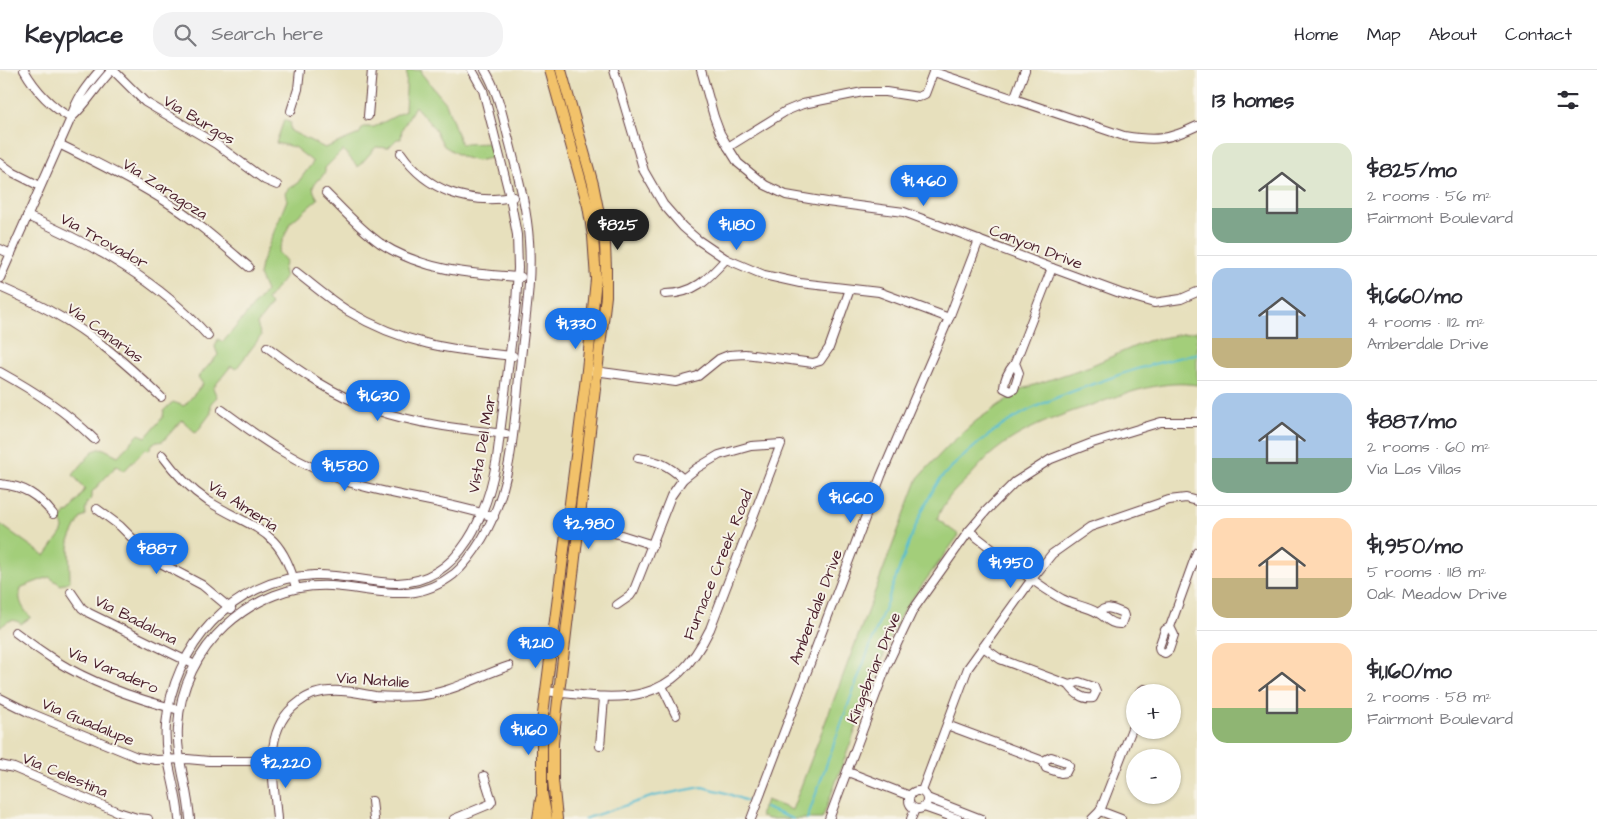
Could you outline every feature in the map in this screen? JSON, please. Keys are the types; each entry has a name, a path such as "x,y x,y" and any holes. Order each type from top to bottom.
{"main road":[{"path":"547,819 542,793 541,748 546,691 587,370 596,279 593,236 588,206 550,70"},
{"path":"557,819 552,761 558,693 606,296 605,244 593,184 561,70"},
{"path":"538,819 542,793"}],"street":[{"path":"24,70 41,95 56,109 71,118"},
{"path":"0,278 71,118 74,106 100,70"},
{"path":"71,118 81,109 94,90 112,70"},
{"name":"Via Burgos","path":"112,70 144,102 208,139 265,180 278,185"},
{"path":"291,111 298,89 300,70"},
{"path":"368,116 372,70"},
{"name":"Vista Del Mar","path":"179,819 166,742 168,707 184,660 203,632 229,607 261,588 293,578 328,574 398,583 421,579 437,572 454,558 469,538 483,513 493,481 510,356 518,277 517,235 510,197 486,102 472,70"},
{"name":"Vista Del Mar","path":"190,819 188,796 179,760 177,740 179,710 184,690 195,665 213,639 237,615 272,597 296,588 334,586 400,594 426,590 455,573 477,547 494,517 506,480 513,434 529,278 529,233 522,195 500,106 486,70"},
{"path":"614,70 644,171 663,204 683,228 726,259 764,275 800,283 879,292 949,318"},
{"name":"Canyon Drive","path":"701,70 720,133 738,162 765,185 786,194 827,202 904,212 1120,293 1154,303 1181,299 1197,292"},
{"path":"1014,99 1025,70"},
{"path":"728,147 786,110 803,104 864,92 886,92 918,97 925,94 934,71 1124,136 1145,140 1164,139 1181,134 1197,126"},
{"name":"Via Zaragoza","path":"59,144 134,182 165,201 199,225 249,268"},
{"path":"401,153 422,178 447,191 484,199 522,195"},
{"path":"0,163 14,173 40,186"},
{"path":"326,193 370,235 389,248 414,260 454,272 529,278"},
{"name":"Via Trovador","path":"28,216 119,262 147,281 178,306 208,336"},
{"name":"Amberdale Drive","path":"751,819 881,476 949,318 979,240"},
{"path":"0,249 11,254"},
{"path":"665,294 676,294 696,287 711,276 726,259"},
{"path":"1014,364 1052,268"},
{"path":"296,272 347,311 397,336 440,347 521,357"},
{"name":"Via Canarias","path":"0,287 80,328 113,352 161,397"},
{"path":"587,370 676,382 698,376 719,359 729,355 745,354 813,363 820,361 828,348 850,289"},
{"path":"267,348 325,386 373,409 421,422 513,434"},
{"path":"0,372 54,404 94,439"},
{"path":"222,410 259,437 300,462 319,470 362,486 446,503 494,517"},
{"name":"Kingsbriar Drive","path":"830,819 887,665 913,610 987,510 1015,482 1051,459 1092,443 1161,422 1197,422"},
{"name":"Furnace Creek Road","path":"546,691 604,698 626,697 647,692 662,686 687,666 703,643 781,444 751,446 719,455 683,479"},
{"name":"Via Almeria","path":"162,455 195,491 222,509 255,526 275,542 287,560 296,588"},
{"path":"617,605 630,596 634,590 671,496 683,479 662,463 638,458"},
{"path":"0,484 21,487 30,491 53,514"},
{"path":"922,791 968,668 1052,554 1090,527 1169,500 1186,498 1197,501"},
{"path":"98,509 120,526 153,559 202,585 237,615"},
{"path":"566,527 605,530 652,545"},
{"path":"969,532 1032,579 1064,600 1099,613"},
{"path":"1170,627 1197,552"},
{"name":"Via Badalona","path":"71,592 82,608 89,613 195,665"},
{"name":"Via Varadero","path":"15,632 56,661 81,674 132,696 179,710"},
{"path":"983,647 1000,659 1069,685"},
{"name":"Via Natalie","path":"277,819 272,745 279,724 292,707 302,700 328,691 377,696 418,696 455,688 510,666"},
{"path":"662,686 676,715"},
{"name":"Via Guadalupe","path":"0,698 128,755 146,759 168,760 272,761"},
{"path":"600,746 604,698"},
{"path":"948,725 1043,761"},
{"path":"1092,819 1100,811 1128,739"},
{"name":"Via Celestina","path":"0,765 14,768 118,812 137,818 148,819"},
{"path":"848,772 910,796"},
{"path":"454,819 490,804 492,801 484,776"},
{"path":"958,819 924,807 920,809 915,808 910,804 910,796 914,791 922,791 928,798 968,817 981,819"},
{"path":"924,807 928,798"},
{"path":"372,800 374,819"},
{"path":"911,819 915,808"},
{"path":"1100,811 1121,819"}],"green space":[{"path":"407,70 422,70 421,73 446,103 461,144 492,143 495,157 477,161 462,157 444,146 434,128 415,106 402,129 401,139 397,139 388,148 376,147 358,167 343,150 325,168 325,172 313,187 318,199 290,223 278,252 286,261 283,270 285,277 267,300 272,305 257,324 261,336 236,369 231,366 213,388 217,397 211,403 211,413 196,433 182,420 163,441 153,443 149,450 145,449 124,471 117,465 92,492 92,498 86,506 86,515 80,519 69,541 70,581 61,585 49,577 22,587 20,591 21,604 31,617 21,624 13,620 10,621 0,628 0,524 45,556 62,532 61,521 65,513 70,512 85,489 73,475 93,451 102,448 118,456 139,434 146,437 163,417 164,410 173,402 184,406 203,384 198,377 218,355 215,347 218,339 223,342 266,291 259,275 261,264 287,200 285,193 289,188 296,185 313,162 294,147 276,143 284,120 291,123 291,131 325,148 359,134 363,127 374,127 405,111"},
{"path":"1197,331 1197,385 1173,384 1149,387 1044,422 1002,445 955,491 943,506 937,519 959,535 903,611 892,633 822,819 768,819 760,816 766,800 792,810 918,478 949,445 976,421 1022,389 1090,366 1147,341"}],"waterway":[{"path":"807,819 910,539 930,495 941,478 981,441 996,430 1044,403 1123,373 1197,354"},
{"path":"584,819 654,796 702,787 747,801"},
{"path":"765,808 793,819"}]}
